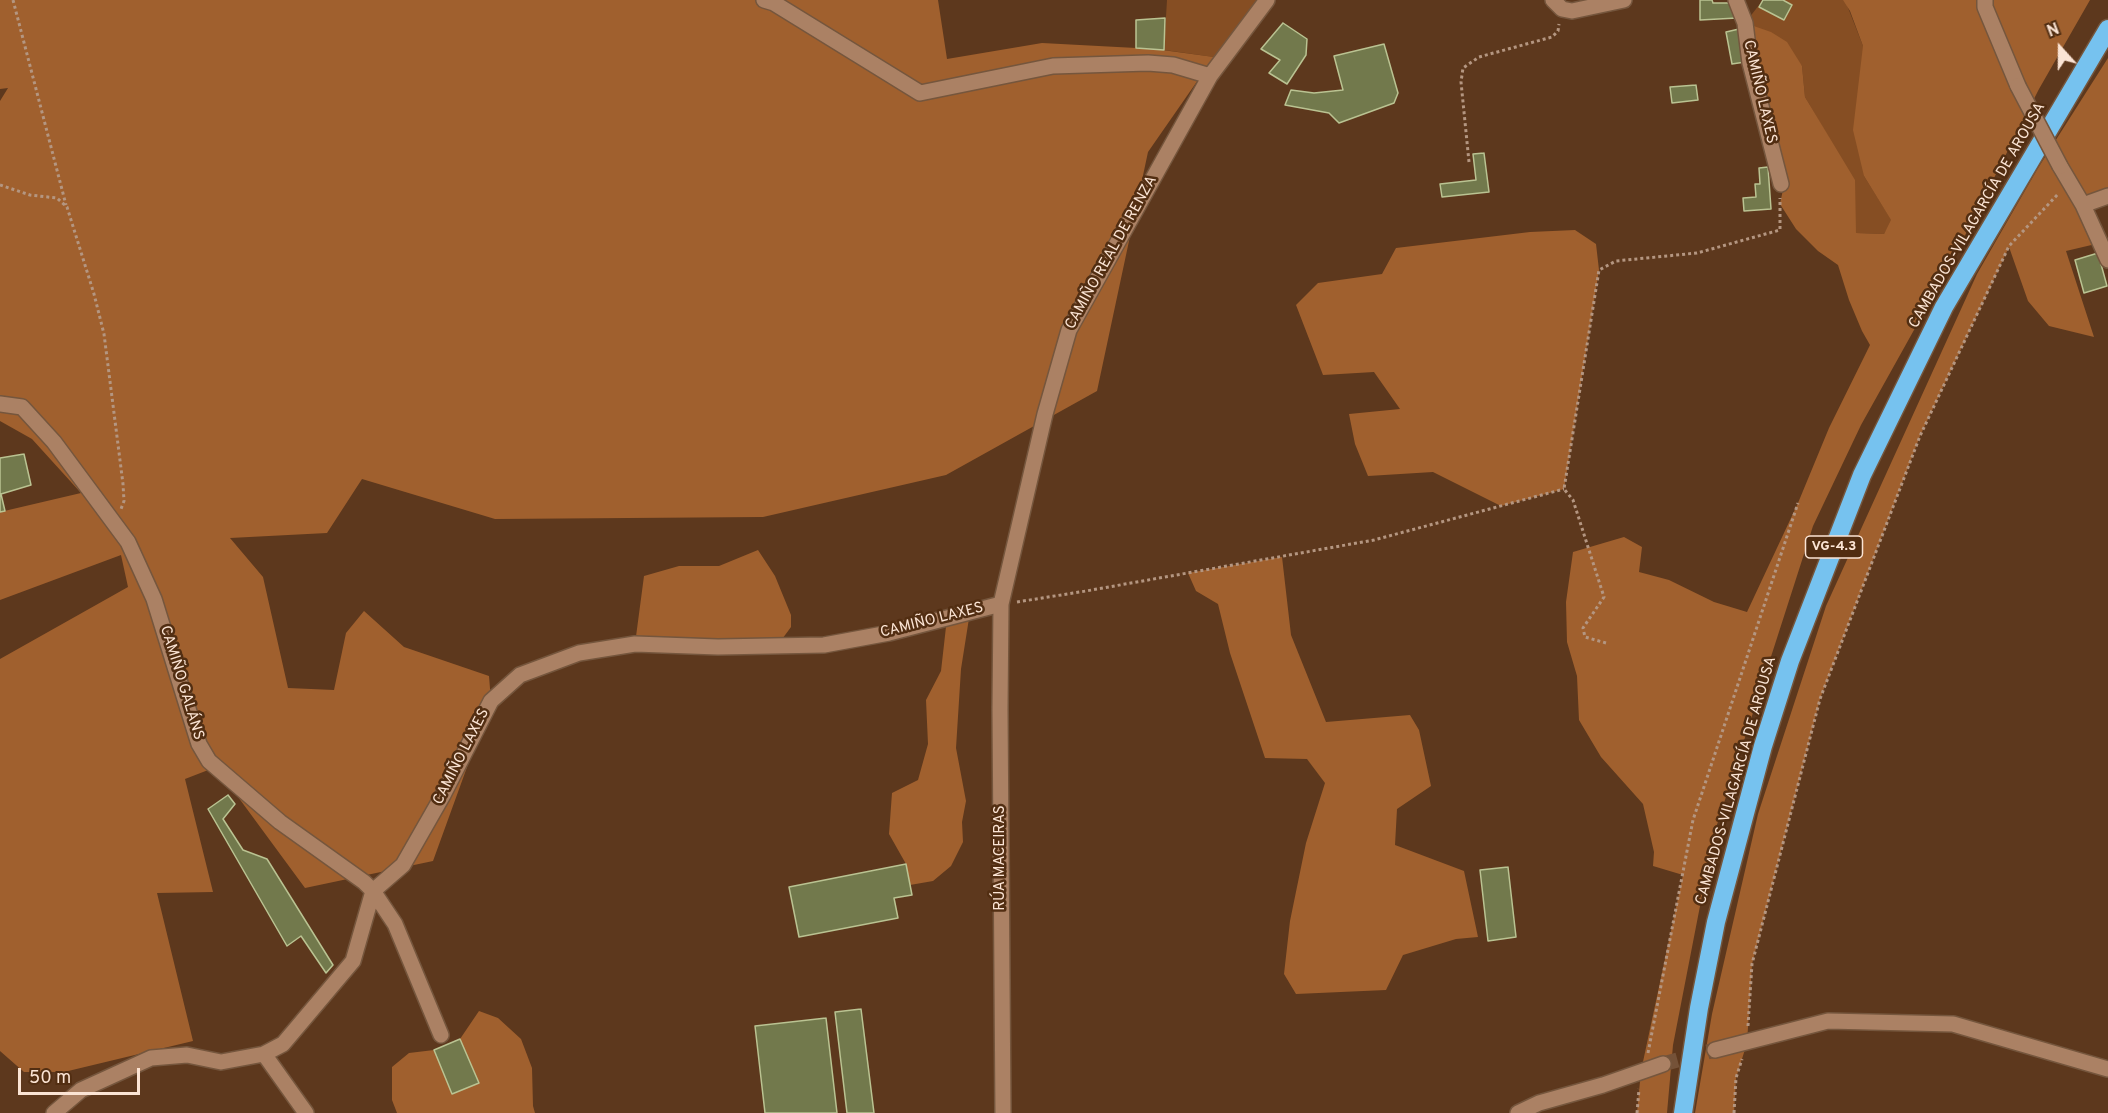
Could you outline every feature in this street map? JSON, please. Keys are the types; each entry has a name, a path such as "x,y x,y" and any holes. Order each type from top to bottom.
{"highway":[{"name":"CAMBADOS-VILAGARCÍA DE AROUSA","path":"1683,1113 1699,1008 1716,922 1763,746 1790,661 1862,476 1944,307 2108,29"}],"street":[{"path":"764,0 774,3 920,93 1053,66 1148,63 1173,65 1210,76"},
{"name":"CAMIÑO REAL DE RENZA","path":"1001,604 1046,414 1069,330 1210,76 1267,0"},
{"path":"1557,4 1572,11 1624,0"},
{"name":"CAMIÑO LAXES","path":"1736,0 1745,23 1750,63 1781,184"},
{"path":"1985,0 1985,7 2018,86 2083,205 2108,260"},
{"path":"2083,205 2108,196"},
{"name":"CAMIÑO GALÁNS","path":"0,404 22,407 54,442 128,542 154,599 194,729 208,761 280,822 364,882 373,891 395,924 441,1035"},
{"name":"CAMIÑO LAXES","path":"373,891 403,865 491,701 520,675 579,653 635,644 718,647 824,645 889,633 1001,604"},
{"name":"RÚA MACEIRAS","path":"1001,604 999,709 1003,1113"},
{"path":"54,1113 81,1090 151,1058 187,1055 221,1062 264,1054 283,1044 353,961 373,891"},
{"path":"1715,1050 1828,1021 1953,1024 2108,1069"},
{"path":"264,1054 306,1113"},
{"path":"1518,1113 1539,1103 1603,1085 1663,1064"}],"path":[{"path":"13,0 67,207 99,314 111,386 124,501 120,511 110,517"},
{"path":"1469,162 1461,82 1463,68 1479,57 1551,37 1558,31 1557,4"},
{"path":"1734,1113 1736,1078 1747,1043 1752,964 1820,699 1920,436 2009,246 2070,182"},
{"path":"1606,643 1585,637 1583,628 1604,597 1573,500 1564,489 1599,270 1616,261 1697,254 1780,230 1781,184"},
{"path":"0,185 30,195 57,198 67,207"},
{"path":"1001,604 1374,540 1564,489"},
{"path":"1637,1113 1641,1071 1648,1052 1693,820 1798,503"}],"shaded area":[{"path":"0,0 938,0 947,59 1042,43 1155,49 1214,57 1148,152 1097,391 946,475 763,517 495,519 362,479 327,533 230,538 263,577 288,688 334,690 346,633 364,611 404,647 489,676 491,701 433,861 305,888 216,767 185,779 213,892 157,893 193,1041 64,1072 24,1072 0,1051 0,659 128,587 121,555 0,600 0,512 81,493 32,439 0,421 0,101 8,88 0,89"},
{"path":"1167,0 1265,0 1226,56 1214,57 1164,50"},
{"path":"1763,0 1845,0 1863,46 1864,176 1892,221 1884,234 1856,233 1829,138 1805,97 1802,66 1745,23"},
{"path":"1843,0 2090,0 2039,89 1948,269 1861,425 1813,526 1714,834 1673,1045 1667,1113 1637,1113 1641,1071 1683,875 1653,866 1654,852 1643,804 1601,757 1579,720 1577,676 1567,642 1566,602 1573,552 1624,537 1642,547 1639,572 1669,580 1714,602 1747,612 1798,503 1829,428 1870,345 1849,300 1838,265 1818,251 1796,229 1780,204 1785,180 1745,23 1771,32 1787,42 1802,66 1805,97 1855,180 1856,233 1884,234 1891,220 1864,176 1853,130 1863,46 1850,11"},
{"path":"2108,58 2108,196 2084,205 2100,243 2066,251 2094,337 2049,326 2028,301 2009,247 1920,436 1820,699 1752,964 1747,1043 1736,1078 1734,1113 1695,1113 1712,1014 1758,814 1826,606 1977,274 2038,168"},
{"path":"1575,230 1596,244 1599,270 1564,489 1501,506 1433,472 1368,476 1355,444 1349,414 1400,409 1374,372 1323,375 1296,305 1318,283 1382,274 1396,248 1530,232"},
{"path":"758,550 775,576 791,615 791,627 777,646 635,644 644,576 679,566 719,566"},
{"path":"1282,557 1291,635 1326,722 1410,715 1419,730 1431,786 1397,809 1395,845 1464,871 1478,937 1456,939 1403,955 1386,990 1296,994 1284,974 1290,921 1306,843 1325,783 1307,759 1265,758 1230,653 1218,604 1196,591 1188,573"},
{"path":"970,612 961,669 956,748 966,801 962,822 963,842 951,866 933,881 910,885 906,864 889,834 892,793 918,780 928,744 926,700 941,671 947,618"},
{"path":"479,1011 498,1018 521,1039 532,1068 535,1113 397,1113 392,1100 392,1067 409,1053 434,1050 460,1039"}],"building":[{"path":"1700,0 1712,0 1713,3 1733,3 1737,18 1700,20"},
{"path":"1763,0 1783,0 1792,5 1784,20 1759,7"},
{"path":"1165,18 1164,50 1136,48 1136,20"},
{"path":"1283,23 1307,39 1306,55 1287,84 1269,73 1280,60 1261,49"},
{"path":"1739,29 1745,62 1732,64 1726,32"},
{"path":"1384,44 1398,93 1394,103 1339,123 1329,113 1285,105 1291,90 1314,93 1343,90 1334,56"},
{"path":"1696,85 1698,100 1672,103 1670,87"},
{"path":"1484,153 1489,192 1442,197 1440,184 1476,180 1473,154"},
{"path":"1768,167 1771,209 1744,211 1743,198 1756,197 1755,184 1760,184 1759,168"},
{"path":"2098,253 2107,286 2084,293 2075,260"},
{"path":"24,454 31,485 1,494 5,511 0,512 0,458"},
{"path":"228,795 235,804 223,819 243,850 267,859 333,965 326,973 301,936 287,946 208,809"},
{"path":"906,864 912,895 894,898 898,918 799,937 789,887"},
{"path":"1508,867 1516,937 1488,941 1480,870"},
{"path":"861,1009 874,1113 847,1113 835,1012"},
{"path":"826,1018 837,1113 765,1113 755,1026"},
{"path":"460,1039 479,1083 452,1094 434,1050"}],"tunnel":[{"path":"1663,1064 1715,1050"}]}
